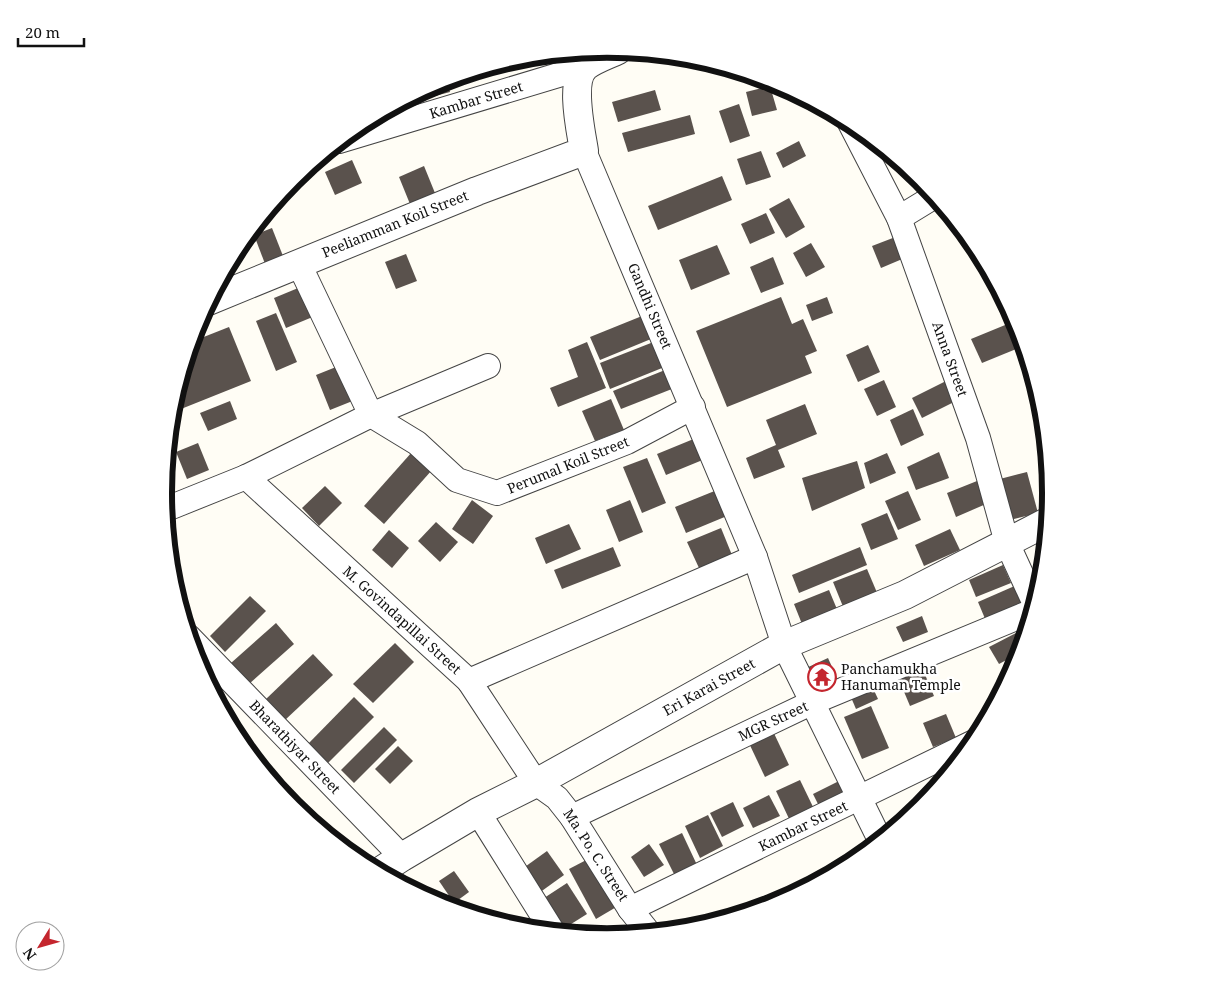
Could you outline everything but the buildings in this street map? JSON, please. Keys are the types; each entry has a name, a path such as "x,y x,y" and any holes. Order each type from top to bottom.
{"street":[{"name":"Kambar Street","path":"362,133 582,59"},
{"name":"Gandhi Street","path":"582,59 578,80 578,108 584,151 755,557 784,645 877,834"},
{"name":"Anna Street","path":"857,137 899,218 978,438 1007,543 1031,593"},
{"name":"Peeliamman Koil Street","path":"218,297 477,191 584,151"},
{"path":"899,218 929,200"},
{"path":"299,264 371,415"},
{"path":"172,507 246,477 371,415 488,366"},
{"name":"Perumal Koil Street","path":"371,415 417,443 457,480 497,493 627,442 693,407"},
{"name":"M. Govindapillai Street","path":"246,477 469,681 536,783"},
{"name":"Eri Karai Street","path":"385,868 478,812 536,783 784,645 905,595 1042,524"},
{"path":"469,681 755,557"},
{"name":"MGR Street","path":"572,818 811,703 1025,614"},
{"name":"Bharathiyar Street","path":"201,650 402,857"},
{"name":"Kambar Street","path":"630,908 959,749"},
{"name":"Ma. Po. C. Street","path":"536,783 558,798 644,927"},
{"path":"478,812 548,925"}],"place":[{"name":"Panchamukha Hanuman Temple","path":"822,677"}]}
